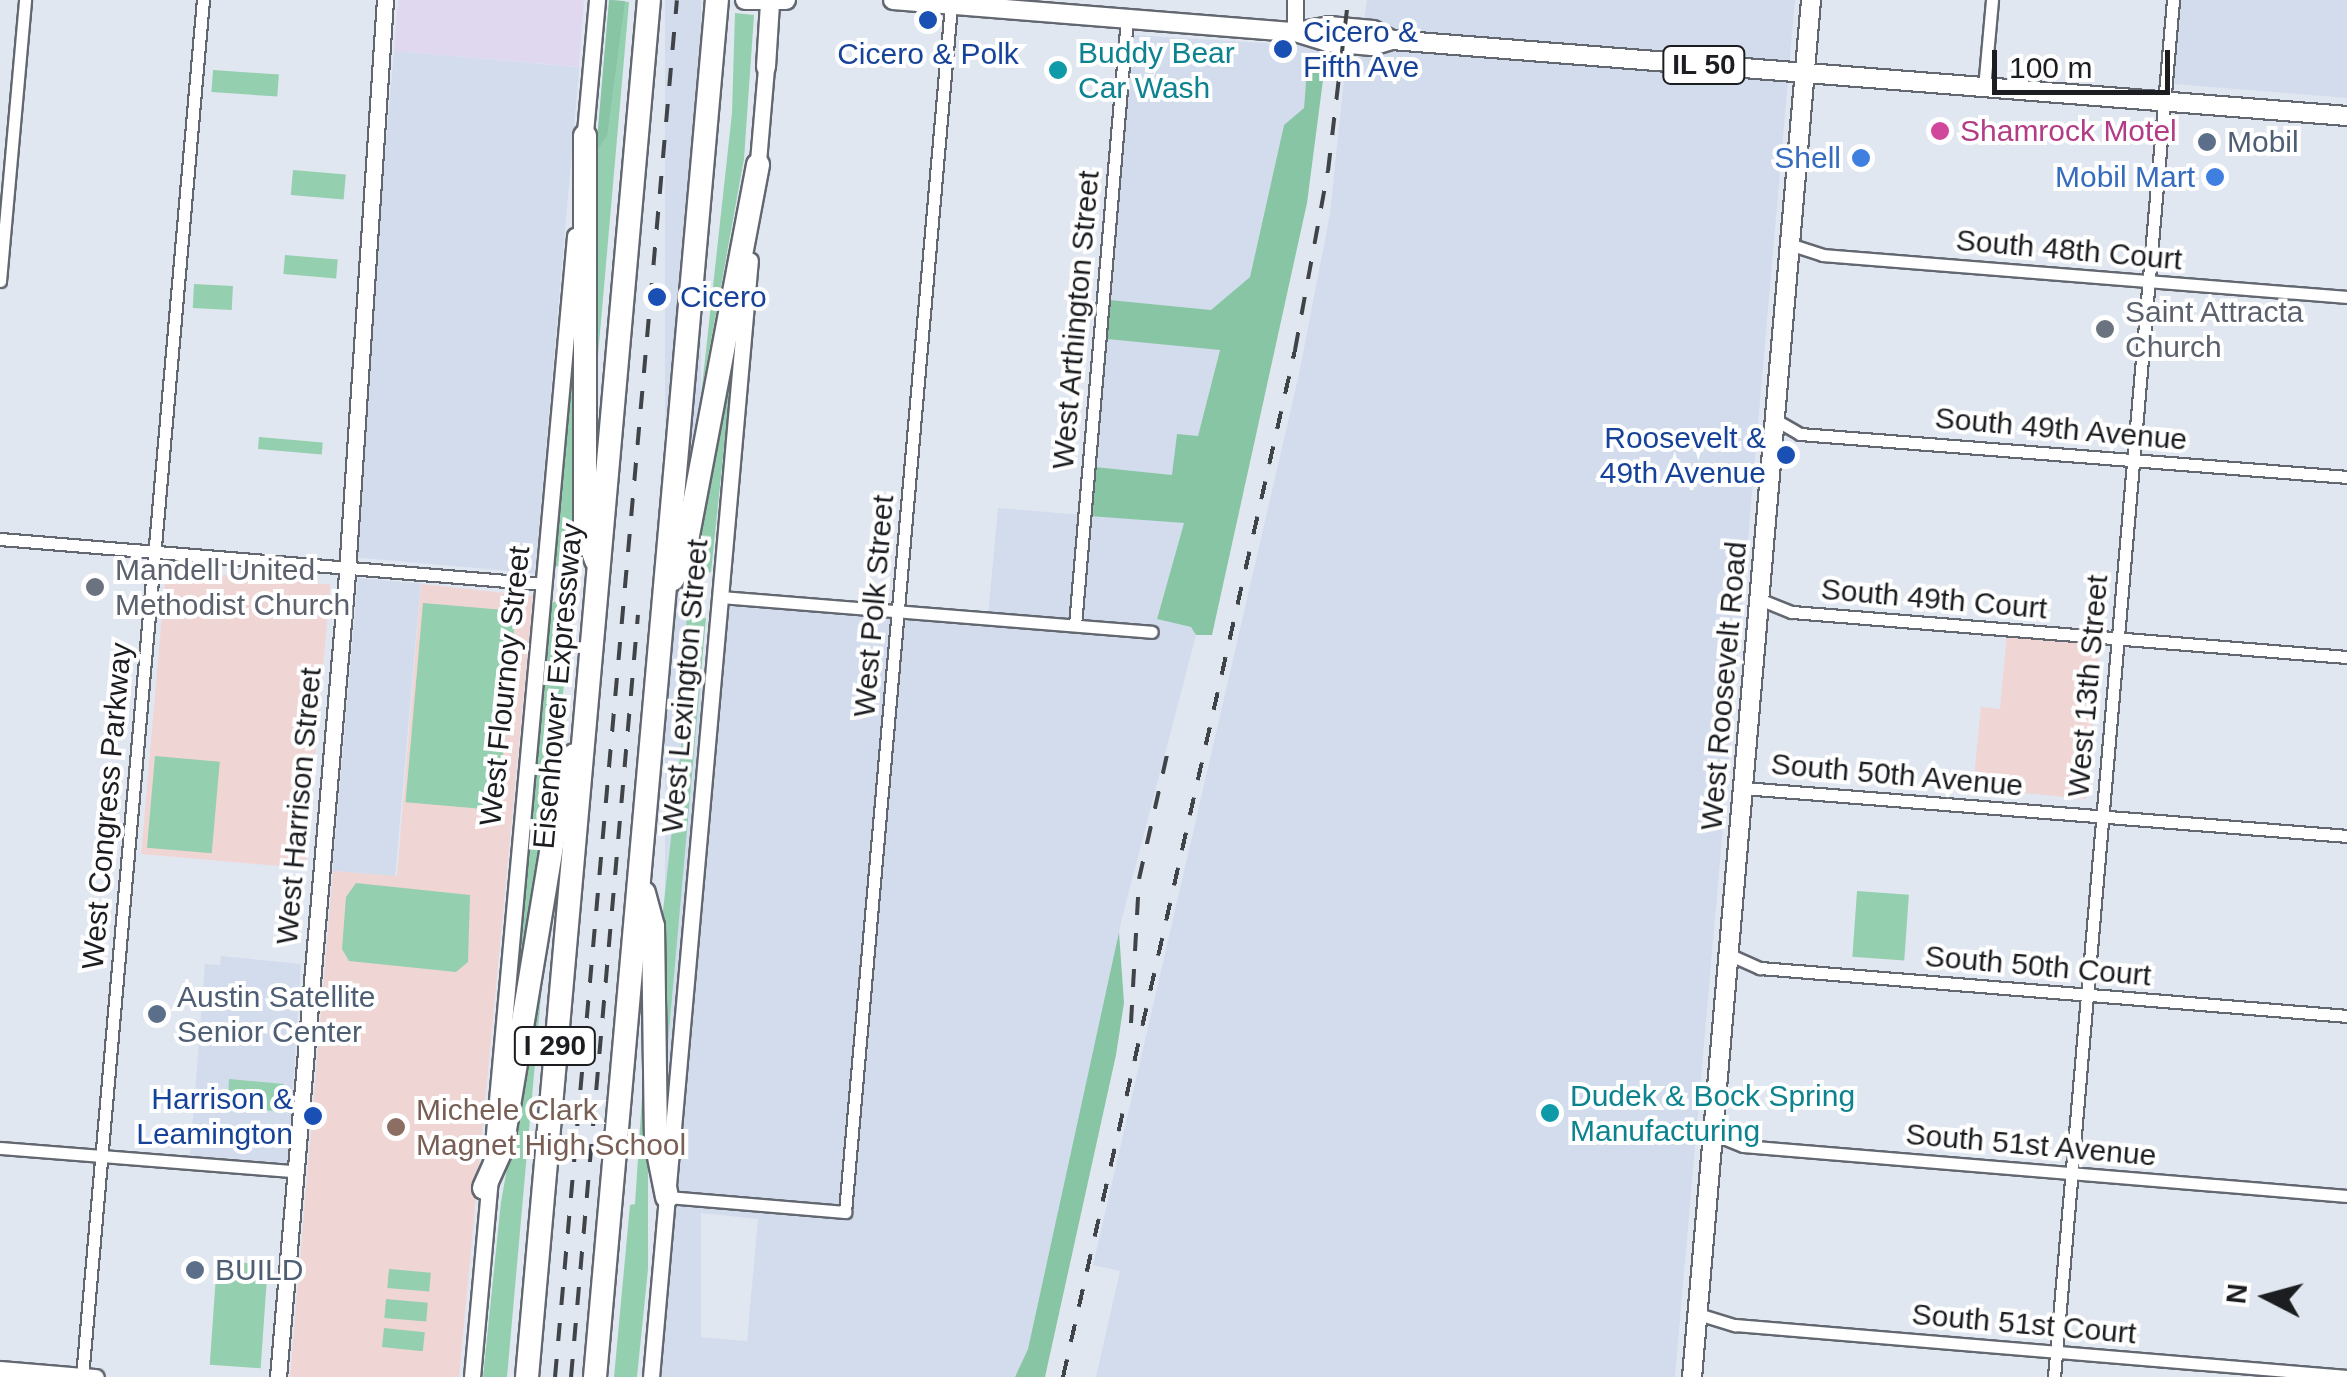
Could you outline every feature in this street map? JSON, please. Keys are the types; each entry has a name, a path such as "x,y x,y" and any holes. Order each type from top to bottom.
{"highway":[{"name":"Eisenhower Expressway","path":"527,1377 649,0"},
{"name":"I 290","path":"595,1377 717,0"},
{"path":"584,136 585,530 599,569"},
{"path":"664,600 686,546 758,165"},
{"path":"484,1188 502,1148 563,781 584,728"},
{"path":"640,881 653,926 656,1142 667,1196"}],"main road":[{"path":"745,0 775,1"},
{"name":"IL 50","path":"893,0 1093,8 1127,19 1295,32 1329,26 1374,30 1392,40 2347,116"},
{"name":"West Roosevelt Road","path":"1692,1377 1811,0"},
{"name":"West Lexington Street","path":"766,67 775,1"}],"street":[{"path":"0,281 25,0"},
{"name":"West Congress Parkway","path":"82,1376 203,0"},
{"name":"West Harrison Street","path":"278,1377 346,567 385,0"},
{"name":"West Flournoy Street","path":"472,1377 484,1188 596,0"},
{"path":"1294,0 1295,32"},
{"path":"1984,88 1992,0"},
{"name":"West Polk Street","path":"667,1196 845,1212 952,5"},
{"name":"West 13th Street","path":"2054,1377 2172,5"},
{"name":"West Arthington Street","path":"1075,625 1127,19"},
{"name":"West Lexington Street","path":"651,1377 766,67"},
{"name":"South 48th Court","path":"1789,244 1822,255 2347,297"},
{"name":"South 49th Avenue","path":"1774,419 1800,434 2347,477"},
{"path":"0,539 543,584"},
{"path":"720,597 1152,632"},
{"name":"South 49th Court","path":"1759,598 1792,612 2347,657"},
{"name":"South 50th Avenue","path":"1743,788 2347,836"},
{"name":"South 50th Court","path":"1728,954 1753,968 2347,1016"},
{"name":"South 51st Avenue","path":"1713,1134 1743,1146 2347,1196"},
{"path":"0,1148 295,1171"},
{"name":"South 51st Court","path":"1698,1314 1736,1325 2347,1376"},
{"path":"0,1369 96,1377"}],"shaded area":[{"path":"398,0 584,0 579,67 394,51"},
{"path":"665,0 701,0 701,1377 665,1377"},
{"path":"1367,0 1795,0 1675,1377 1096,1377 1120,1271 1093,1265 1299,374 1330,214 1346,59 1358,59"},
{"path":"2181,0 2347,0 2347,98 2174,84"},
{"path":"1133,35 1327,47 1326,57 1308,56 1304,108 1284,125 1250,277 1211,310 1110,300"},
{"path":"394,51 579,67 535,573 350,557"},
{"path":"1107,339 1220,349 1198,436 1172,475 1095,467"},
{"path":"998,508 1184,523 1157,618 1191,627 1196,635 1122,918 1028,1349 1015,1377 661,1377 663,1334 747,1341 758,1219 673,1210 727,606 987,627"},
{"path":"166,570 330,584 306,868 141,854"},
{"path":"358,578 421,583 395,876 332,871"},
{"name":"Michele Clark Magnet High School","path":"421,584 533,596 459,1377 290,1377 333,871 397,876"},
{"path":"2007,634 2100,642 2086,799 1973,788 1981,707 2000,709"},
{"path":"221,956 301,964 288,1163 190,1156 205,964 220,965"}],"green space":[{"path":"609,0 625,1 607,136 596,152"},
{"path":"611,0 629,2 596,378 595,169"},
{"path":"735,13 754,15 744,159 701,396 732,113"},
{"path":"1308,55 1326,57 1307,203 1212,635 1196,635 1191,627 1157,619 1184,523 1089,516 1095,467 1172,475 1177,434 1198,436 1220,350 1107,339 1110,300 1211,310 1250,277 1284,125 1304,108"},
{"path":"213,70 279,75 277,97 211,92"},
{"path":"293,170 346,175 344,200 291,195"},
{"path":"285,255 338,260 336,279 283,274"},
{"path":"579,281 578,529 575,577 555,565"},
{"path":"194,284 233,286 232,310 193,308"},
{"path":"741,284 711,572 690,578 691,554"},
{"path":"259,437 323,443 322,455 258,449"},
{"path":"573,595 550,821 504,1104 551,603"},
{"path":"423,603 516,611 498,810 406,802"},
{"path":"687,609 694,619 706,618 663,1098 660,938 681,748"},
{"path":"155,756 220,762 212,853 147,848"},
{"path":"356,883 470,895 468,962 456,972 349,961 342,949 346,897"},
{"path":"1857,891 1909,895 1904,960 1852,957"},
{"path":"1119,932 1124,1003 1116,1055 1045,1377 1015,1377 1028,1349"},
{"path":"544,962 507,1377 483,1377 501,1202"},
{"path":"648,1006 648,1269 637,1377 614,1377 630,1205 635,1204"},
{"path":"229,1079 284,1084 281,1112 247,1108 248,1099 228,1098"},
{"path":"217,1261 268,1265 261,1368 210,1365"},
{"path":"389,1269 431,1273 429,1292 387,1288"},
{"path":"386,1299 428,1303 426,1322 384,1318"},
{"path":"384,1328 425,1332 423,1351 382,1347"}],"railway":[{"path":"555,1377 677,0"},
{"path":"1063,1377 1295,350 1328,171 1348,0"},
{"path":"571,1377 638,615"},
{"path":"1131,1023 1139,879 1168,750"}],"place":[{"name":"Cicero & Polk","path":"928,20"},
{"name":"Cicero & Fifth Ave","path":"1283,49"},
{"name":"Buddy Bear Car Wash","path":"1058,70"},
{"name":"Shamrock Motel","path":"1940,131"},
{"name":"Mobil","path":"2207,142"},
{"name":"Shell","path":"1861,158"},
{"name":"Mobil Mart","path":"2215,177"},
{"name":"Cicero","path":"657,297"},
{"name":"Saint Attracta Church","path":"2105,329"},
{"name":"Roosevelt & 49th Avenue","path":"1786,455"},
{"name":"Mandell United Methodist Church","path":"95,587"},
{"name":"Austin Satellite Senior Center","path":"157,1014"},
{"name":"Dudek & Bock Spring Manufacturing","path":"1550,1113"},
{"name":"Harrison & Leamington","path":"313,1116"},
{"name":"Michele Clark Magnet High School","path":"396,1127"},
{"name":"BUILD","path":"195,1270"}]}
